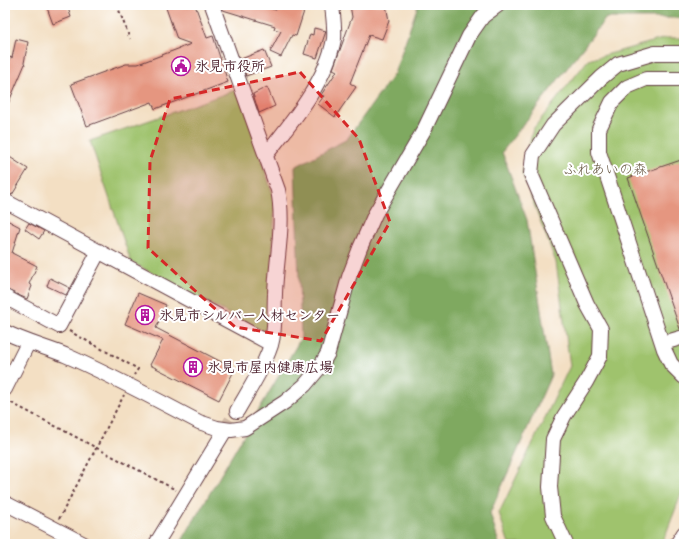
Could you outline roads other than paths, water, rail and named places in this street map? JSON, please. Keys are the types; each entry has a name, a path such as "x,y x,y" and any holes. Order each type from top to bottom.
{"street":[{"path":"212,5 266,155 281,202 280,242 275,294 276,324 271,344 262,366 237,411"},
{"path":"266,155 306,105 324,68 334,38 332,5"},
{"path":"5,332 28,344 70,358 199,422 217,428 231,430 245,428 285,402 305,386 320,367 328,353 349,277 375,214 424,130 469,36 483,16 498,5"},
{"path":"566,544 553,516 550,488 553,439 564,416 586,382 600,356 601,329 587,304 531,174 533,155 540,142 553,125 601,78 618,64 654,53 684,53"},
{"path":"684,79 646,79 628,87 612,102 599,129 600,152 663,344 671,364 684,377"},
{"path":"5,201 271,344"},
{"path":"5,297 60,326 99,251"},
{"path":"663,344 684,337"},
{"path":"5,389 28,344"},
{"path":"156,544 224,432"},
{"path":"5,503 84,544"},
{"path":"677,544 684,533"}],"tunnel":[{"path":"224,432 237,411"}],"place":[{"name":"氷見市役所","path":"181,66"},
{"name":"氷見市シルバー人材センター","path":"145,315"},
{"name":"氷見市屋内健康広場","path":"193,367"}],"park label":[{"name":"ふれあいの森","path":"605,169"}]}
